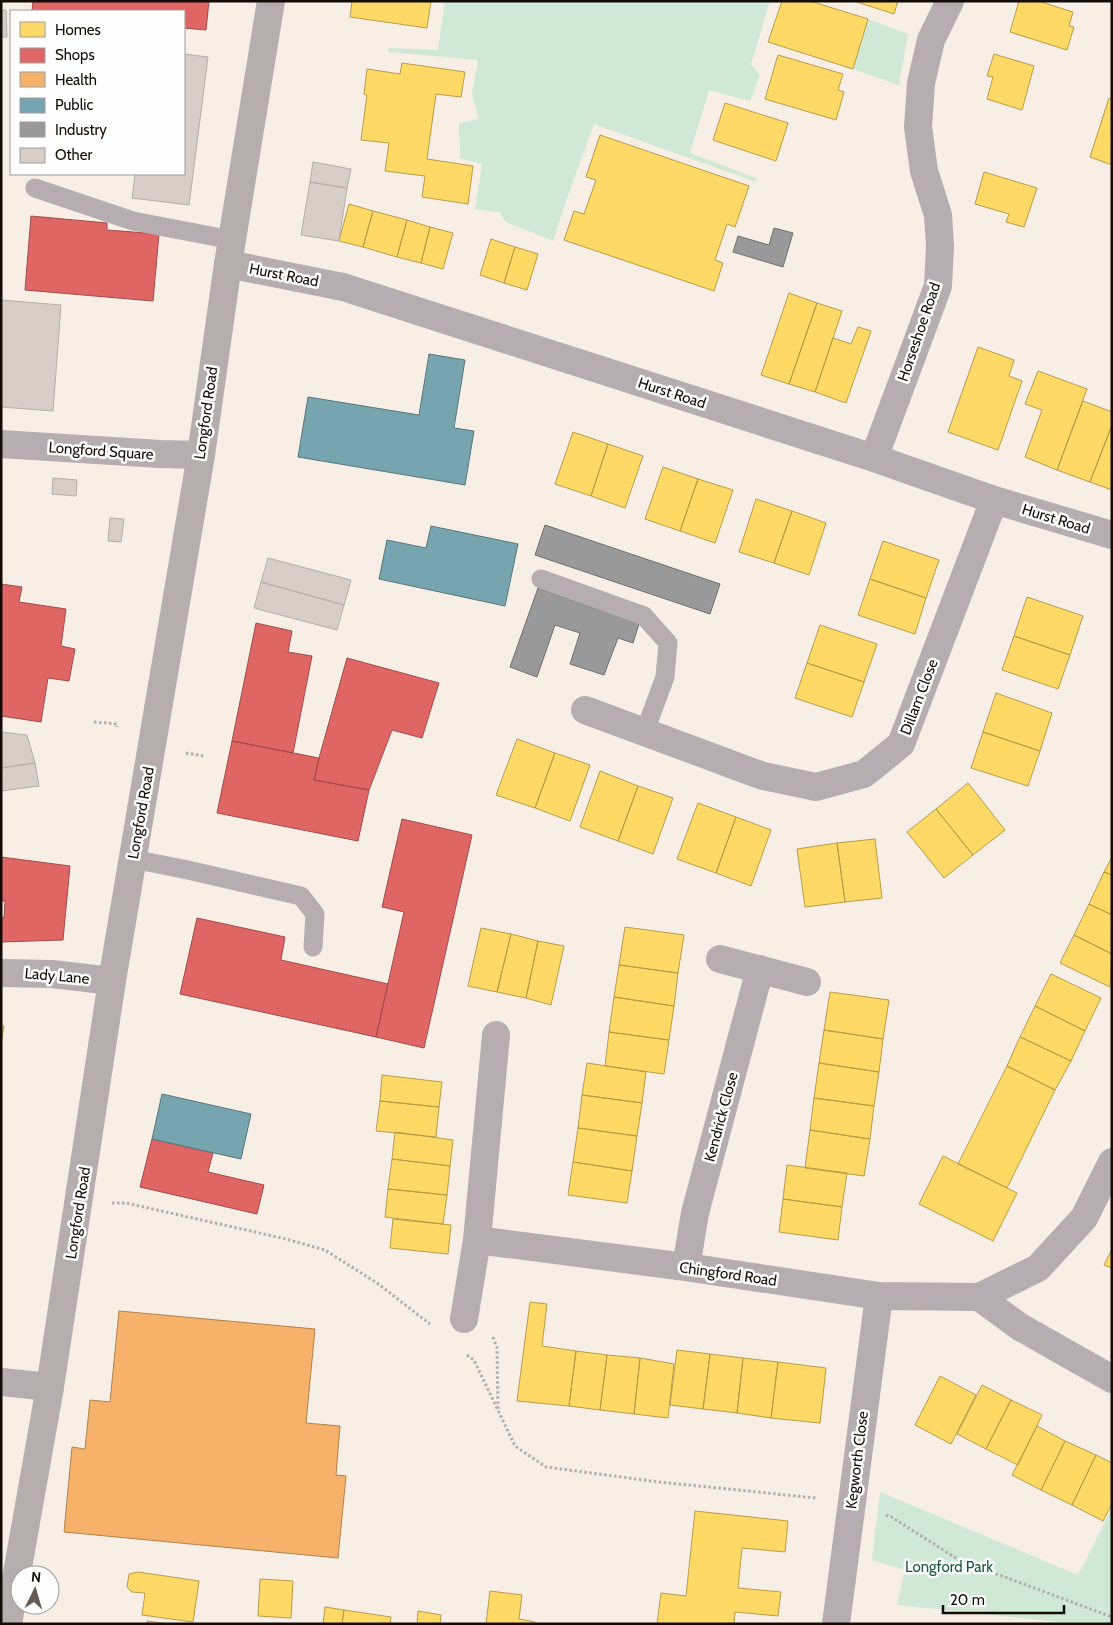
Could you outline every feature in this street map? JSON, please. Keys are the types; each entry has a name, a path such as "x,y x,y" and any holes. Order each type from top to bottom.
{"main road":[{"name":"Longford Road","path":"8,1624 50,1387 112,981 201,455 230,252 271,1"}],"street":[{"name":"Horseshoe Road","path":"874,458 938,286 940,246 938,215 924,171 918,127 921,83 931,40 950,1"},
{"name":"Hurst Road","path":"230,252 874,458 994,500 1112,535"},
{"name":"Longford Square","path":"1,444 201,455"},
{"name":"Dillam Close","path":"585,710 763,776 816,787 864,774 901,744 994,500"},
{"path":"720,959 807,982"},
{"name":"Kendrick Close","path":"686,1267 695,1213 760,969"},
{"name":"Lady Lane","path":"1,973 52,974 112,981"},
{"path":"464,1319 477,1240 496,1036"},
{"name":"Chingford Road","path":"477,1240 686,1267 879,1296 979,1297 1038,1268 1084,1218 1112,1162"},
{"name":"Kegworth Close","path":"836,1624 879,1296"},
{"path":"979,1297 1020,1328 1112,1379"},
{"path":"1,1382 50,1387"}],"lane":[{"path":"35,188 230,252"},
{"path":"541,579 644,616 668,642 665,677 644,732"},
{"path":"133,859 301,896 315,914 313,947"}],"path":[{"path":"79,1202 126,1203 286,1239 325,1250 377,1283 443,1336 464,1319 490,1324 497,1348 498,1413"},
{"path":"466,1354 474,1360 515,1446 546,1467 659,1482 816,1498 890,1516 958,1560 1112,1617"}],"green space":[{"path":"445,1 770,1 751,64 760,75 750,101 709,90 690,153 756,178 756,182 594,124 553,241 506,222 500,212 475,209 482,164 460,158 459,123 479,119 472,95 478,60 388,52 389,48 438,50"},
{"path":"868,19 908,34 899,85 853,69"},
{"name":"Longford Park","path":"880,1492 1078,1575 1112,1507 1112,1624 1077,1624 897,1605 905,1570 872,1560"}],"building: Homes":[{"path":"352,1 431,1 427,28 350,17"},
{"path":"782,1 810,1 868,19 853,69 768,42"},
{"path":"854,1 898,1 894,14"},
{"path":"1019,1 1038,1 1073,12 1069,26 1074,27 1067,50 1010,32"},
{"path":"994,54 1034,66 1022,110 987,99 993,77 987,76"},
{"path":"778,55 843,74 838,90 844,92 836,120 765,99"},
{"path":"402,63 465,72 461,97 436,94 427,159 473,166 468,204 422,197 425,176 385,171 389,143 361,140 367,95 364,94 367,69 400,74"},
{"path":"1109,98 1112,99 1112,165 1090,157"},
{"path":"725,103 788,123 776,161 713,140"},
{"path":"600,135 749,186 735,227 727,224 715,260 723,263 714,291 564,240 574,211 584,214 596,180 586,177"},
{"path":"984,172 1037,188 1024,227 1006,222 1009,214 975,204"},
{"path":"349,204 373,211 363,247 339,241"},
{"path":"373,211 407,220 397,257 363,247"},
{"path":"407,220 430,227 421,263 397,257"},
{"path":"430,227 453,233 443,269 421,263"},
{"path":"491,239 515,247 504,283 480,275"},
{"path":"515,247 538,254 527,290 504,283"},
{"path":"789,293 817,303 789,384 761,375"},
{"path":"817,303 842,311 815,392 789,384"},
{"path":"858,327 871,331 846,403 815,392 833,338 851,344"},
{"path":"978,347 1014,360 1009,376 1022,381 998,450 948,432"},
{"path":"1038,371 1087,389 1057,470 1025,457 1042,410 1025,404"},
{"path":"1083,401 1112,412 1112,425 1090,482 1057,470"},
{"path":"1112,425 1112,490 1090,482"},
{"path":"573,432 608,444 591,496 555,484"},
{"path":"608,444 643,456 625,508 591,496"},
{"path":"663,467 698,479 680,531 645,519"},
{"path":"698,479 733,490 715,543 680,531"},
{"path":"756,499 792,511 774,563 739,552"},
{"path":"792,511 826,523 809,575 774,563"},
{"path":"883,541 939,560 926,598 870,579"},
{"path":"870,579 926,598 915,634 858,615"},
{"path":"1027,597 1083,616 1070,655 1014,636"},
{"path":"820,625 877,644 864,682 807,663"},
{"path":"1014,636 1070,655 1058,689 1002,670"},
{"path":"807,663 864,682 852,717 795,698"},
{"path":"996,693 1052,713 1040,751 983,732"},
{"path":"983,732 1040,751 1028,786 971,768"},
{"path":"517,739 555,753 535,808 496,795"},
{"path":"555,753 590,765 570,821 535,808"},
{"path":"600,771 638,786 618,841 580,827"},
{"path":"968,783 1005,830 973,855 936,809"},
{"path":"638,786 673,798 653,854 618,841"},
{"path":"698,803 736,817 716,873 677,859"},
{"path":"936,809 973,855 944,878 907,832"},
{"path":"736,817 771,830 751,886 716,873"},
{"path":"875,839 882,898 845,902 837,843"},
{"path":"837,843 845,902 805,907 797,849"},
{"path":"1112,857 1112,875 1104,872"},
{"path":"1104,872 1112,875 1112,915 1089,904"},
{"path":"1089,904 1112,915 1112,954 1074,935"},
{"path":"625,927 684,935 678,973 619,965"},
{"path":"481,928 511,934 497,992 468,986"},
{"path":"511,934 538,941 526,998 497,992"},
{"path":"1074,935 1112,954 1110,987 1060,963"},
{"path":"538,941 564,946 551,1005 526,998"},
{"path":"619,965 678,973 674,1006 614,997"},
{"path":"1051,974 1101,998 1085,1031 1035,1006"},
{"path":"830,992 889,1000 883,1039 824,1030"},
{"path":"614,997 674,1006 669,1040 609,1032"},
{"path":"1035,1006 1085,1031 1071,1061 1020,1037"},
{"path":"1,1026 4,1026 1,1044"},
{"path":"824,1030 883,1039 879,1072 819,1063"},
{"path":"609,1032 669,1040 664,1074 605,1066"},
{"path":"1020,1037 1071,1061 1055,1090 1007,1066"},
{"path":"587,1063 646,1072 642,1103 582,1095"},
{"path":"819,1063 879,1072 874,1106 814,1098"},
{"path":"1007,1066 1055,1090 1007,1188 958,1164"},
{"path":"382,1075 442,1082 439,1107 380,1101"},
{"path":"582,1095 642,1103 637,1136 578,1128"},
{"path":"814,1098 874,1106 870,1139 810,1130"},
{"path":"380,1101 439,1107 436,1137 376,1131"},
{"path":"578,1128 637,1136 632,1171 573,1162"},
{"path":"810,1130 870,1139 864,1176 805,1168"},
{"path":"395,1132 453,1140 450,1166 392,1159"},
{"path":"943,1156 1017,1193 993,1241 919,1204"},
{"path":"392,1159 450,1166 447,1195 388,1189"},
{"path":"573,1162 632,1171 627,1203 568,1195"},
{"path":"787,1165 847,1173 842,1207 783,1199"},
{"path":"388,1189 447,1195 443,1224 385,1217"},
{"path":"783,1199 842,1207 838,1240 779,1232"},
{"path":"393,1219 451,1225 448,1254 390,1248"},
{"path":"1112,1249 1112,1268 1104,1265"},
{"path":"530,1302 547,1304 542,1346 576,1351 569,1406 517,1401"},
{"path":"677,1350 710,1354 703,1409 670,1405"},
{"path":"576,1351 607,1355 600,1410 569,1406"},
{"path":"710,1354 743,1358 737,1413 703,1409"},
{"path":"607,1355 640,1358 634,1414 600,1410"},
{"path":"640,1358 674,1364 668,1418 634,1414"},
{"path":"743,1358 778,1362 771,1418 737,1413"},
{"path":"778,1362 826,1368 820,1423 771,1418"},
{"path":"940,1376 976,1395 951,1444 915,1425"},
{"path":"982,1385 1011,1400 986,1449 957,1434"},
{"path":"1011,1400 1042,1415 1018,1465 986,1449"},
{"path":"1037,1426 1065,1441 1041,1490 1012,1475"},
{"path":"1065,1441 1096,1455 1072,1505 1041,1490"},
{"path":"1096,1455 1112,1463 1112,1504 1103,1521 1072,1505"},
{"path":"695,1511 788,1521 785,1552 742,1548 738,1588 781,1592 778,1616 735,1612 734,1624 657,1624 661,1593 686,1596"},
{"path":"138,1572 199,1581 193,1622 142,1615 145,1593 132,1592 127,1587 129,1574"},
{"path":"260,1579 293,1581 291,1618 258,1616"},
{"path":"490,1591 522,1595 519,1619 535,1622 535,1624 486,1624"},
{"path":"325,1607 344,1610 342,1624 323,1624"},
{"path":"344,1610 391,1617 390,1624 342,1624"},
{"path":"418,1611 441,1615 440,1624 417,1624"},
{"path":"147,1621 169,1624 147,1624"}],"building: Shops":[{"path":"33,1 209,1 206,30 185,28 185,10 32,10"},
{"path":"31,216 107,223 107,230 159,234 153,301 25,290"},
{"path":"1,584 22,587 19,602 66,609 61,646 75,649 69,681 48,678 41,722 1,716"},
{"path":"256,623 292,631 288,652 312,656 293,753 232,741"},
{"path":"347,658 439,683 422,738 392,730 369,790 314,780"},
{"path":"232,741 319,758 314,780 369,790 358,841 217,813"},
{"path":"402,819 472,835 424,1048 376,1037 404,912 382,907"},
{"path":"1,857 70,866 63,940 1,942 1,917 4,918 5,901 1,901"},
{"path":"197,918 285,937 281,960 388,984 376,1037 180,994"},
{"path":"152,1139 213,1153 208,1172 264,1185 257,1214 140,1187"}],"building: Health":[{"path":"119,1311 315,1329 306,1423 340,1426 336,1475 346,1476 338,1558 64,1532 72,1447 85,1449 90,1400 110,1402"}],"building: Public":[{"path":"429,354 465,360 454,428 474,431 465,485 298,457 308,397 419,415"},
{"path":"431,526 518,544 505,606 379,579 387,540 426,548"},
{"path":"162,1094 251,1114 241,1159 152,1139"}],"building: Industry":[{"path":"774,228 793,233 783,267 733,252 738,236 769,245"},
{"path":"545,525 720,584 710,614 535,555"},
{"path":"538,588 639,624 633,643 618,638 604,675 570,664 580,633 555,625 537,677 510,667"}],"building: Other":[{"path":"1,10 6,10 7,37 1,37"},
{"path":"185,54 208,57 189,205 132,198 135,175 185,175"},
{"path":"313,162 351,169 347,188 310,182"},
{"path":"310,182 347,188 339,241 301,235"},
{"path":"1,300 61,305 53,411 1,407"},
{"path":"53,478 77,480 76,496 52,494"},
{"path":"110,518 124,519 121,542 108,541"},
{"path":"268,558 351,580 344,605 261,582"},
{"path":"261,582 344,605 337,630 254,608"},
{"path":"1,732 27,735 35,763 1,768"},
{"path":"35,763 39,786 1,791 1,768"}]}
